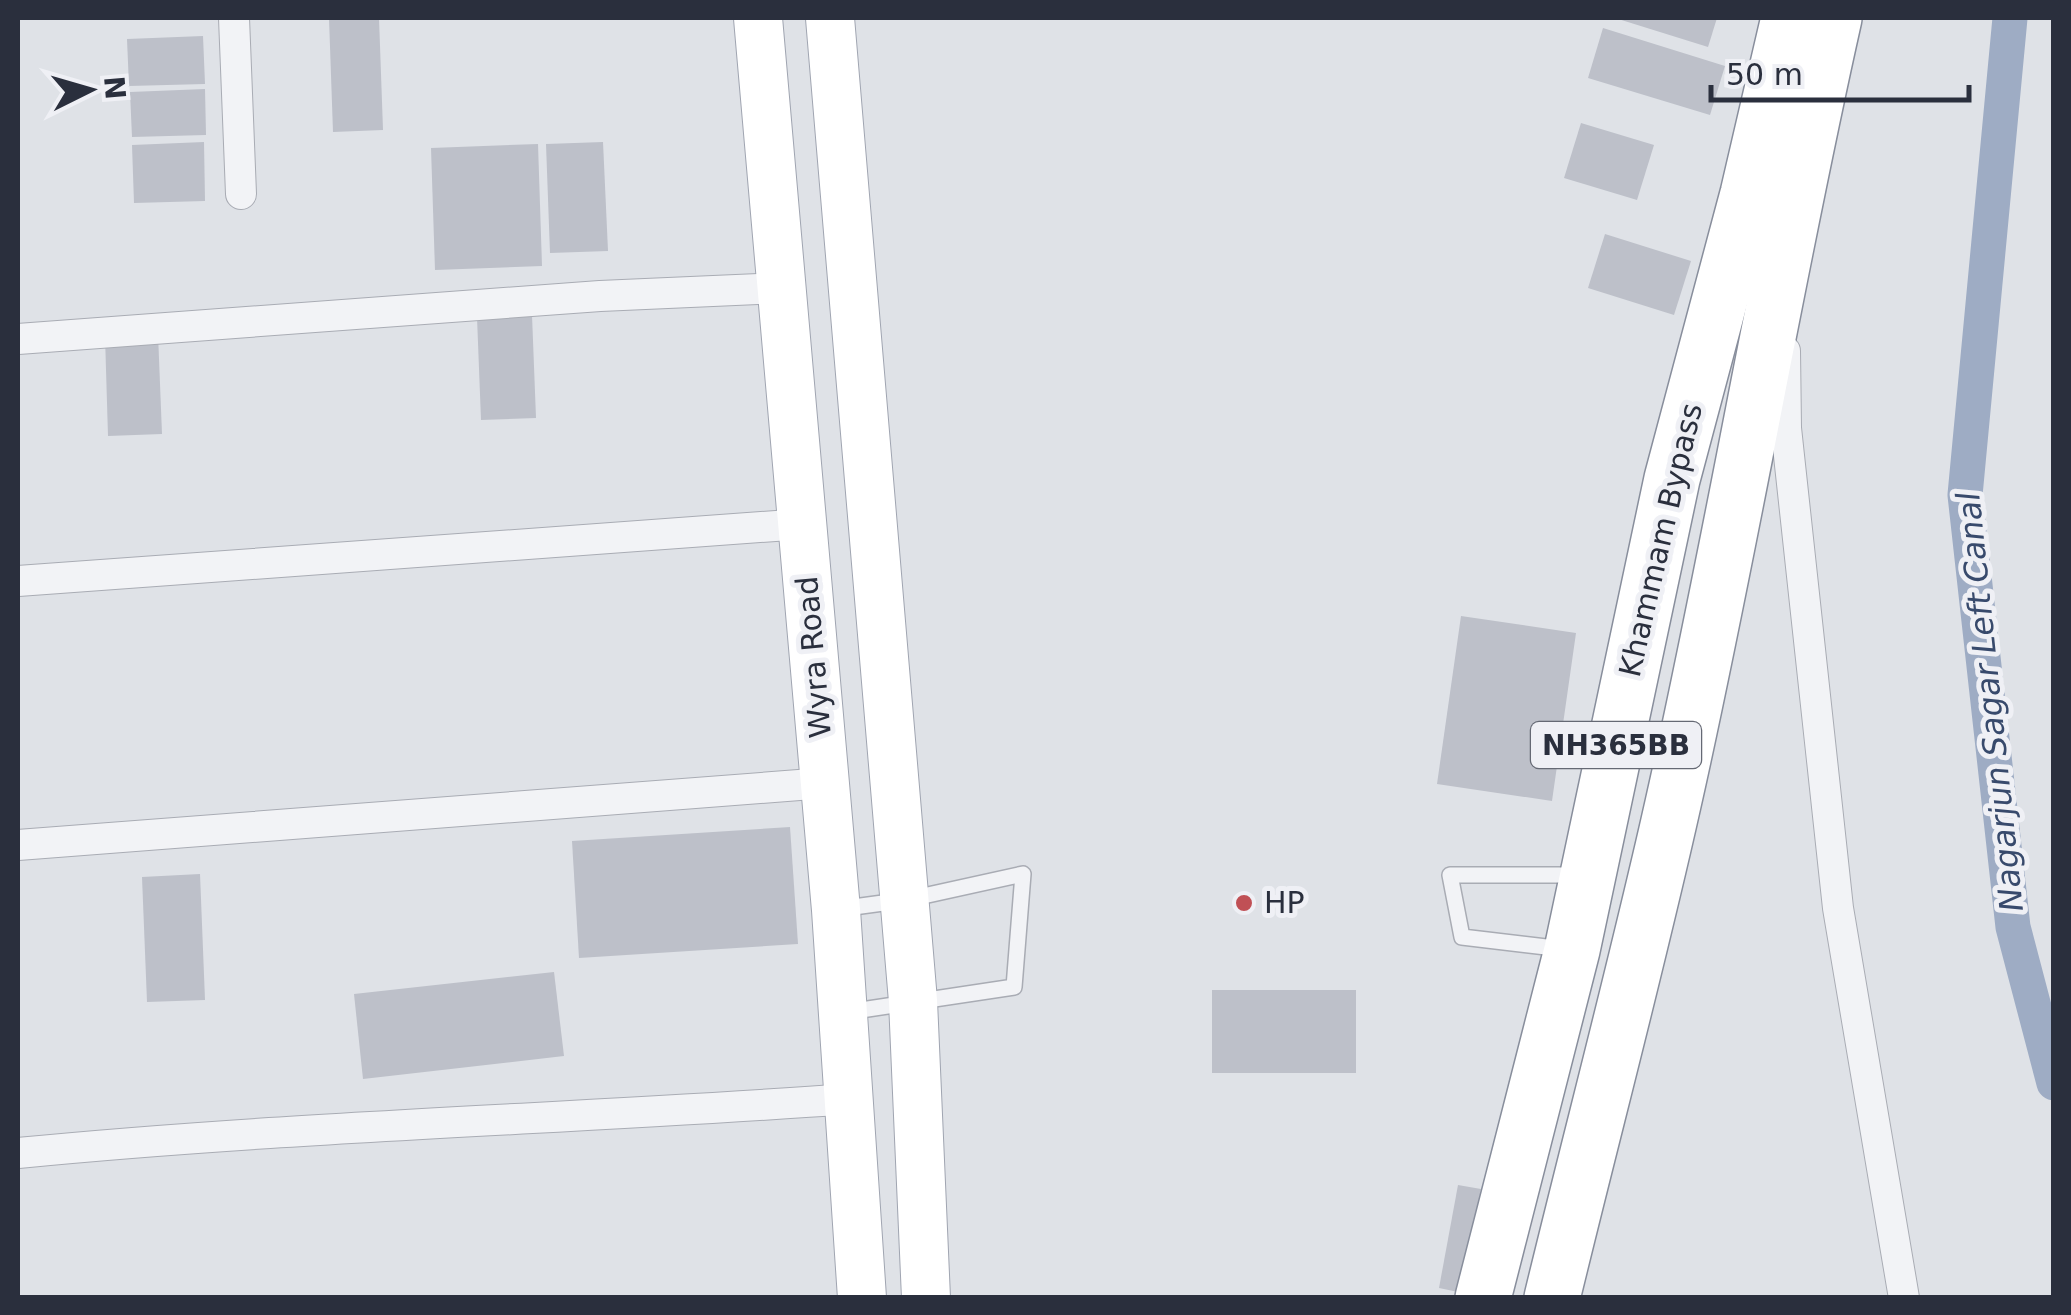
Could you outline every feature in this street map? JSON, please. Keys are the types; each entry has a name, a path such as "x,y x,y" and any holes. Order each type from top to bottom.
{"highway":[{"name":"Khammam Bypass","path":"1484,1298 1572,950 1672,479 1789,18"},
{"name":"Khammam Bypass","path":"1552,1298 1672,806 1736,503 1784,243 1834,18"}],"main road":[{"name":"Wyra Road","path":"758,18 826,784 862,1298"},
{"path":"830,18 913,1001 926,1298"}],"street":[{"path":"234,18 241,194"},
{"path":"1774,83 1784,243 1786,428 1838,908 1904,1298"},
{"path":"18,339 600,296 782,288"},
{"path":"18,581 803,524"},
{"path":"18,845 826,784"},
{"path":"18,1153 216,1134 586,1118 850,1099"}],"lane":[{"path":"836,910 904,900 1023,874 1014,987 844,1012"},
{"path":"1572,950 1462,936 1450,874 1588,876"}],"building":[{"path":"329,18 379,18 383,130 333,132"},
{"path":"1615,18 1717,18 1708,47"},
{"path":"1603,28 1725,66 1710,115 1588,78"},
{"path":"203,36 205,84 129,86 127,39"},
{"path":"205,89 206,135 132,137 130,92"},
{"path":"1581,123 1654,145 1637,200 1564,178"},
{"path":"204,142 205,201 134,203 132,145"},
{"path":"603,142 608,251 550,253 546,144"},
{"path":"538,144 542,266 435,270 431,148"},
{"path":"1605,234 1691,261 1674,315 1588,288"},
{"path":"532,315 536,418 481,420 477,317"},
{"path":"158,334 162,434 108,436 105,336"},
{"path":"1461,616 1576,633 1552,801 1437,784"},
{"path":"790,827 798,944 579,958 572,841"},
{"path":"200,874 205,1000 147,1002 142,877"},
{"path":"554,972 564,1056 363,1079 354,994"},
{"path":"1212,990 1356,990 1356,1073 1212,1073"},
{"path":"1458,1185 1481,1189 1463,1293 1439,1288"}],"waterway":[{"name":"Nagarjun Sagar Left Canal","path":"2010,18 1965,495 2013,927 2054,1083"}],"place":[{"name":"HP","path":"1244,903"}]}
